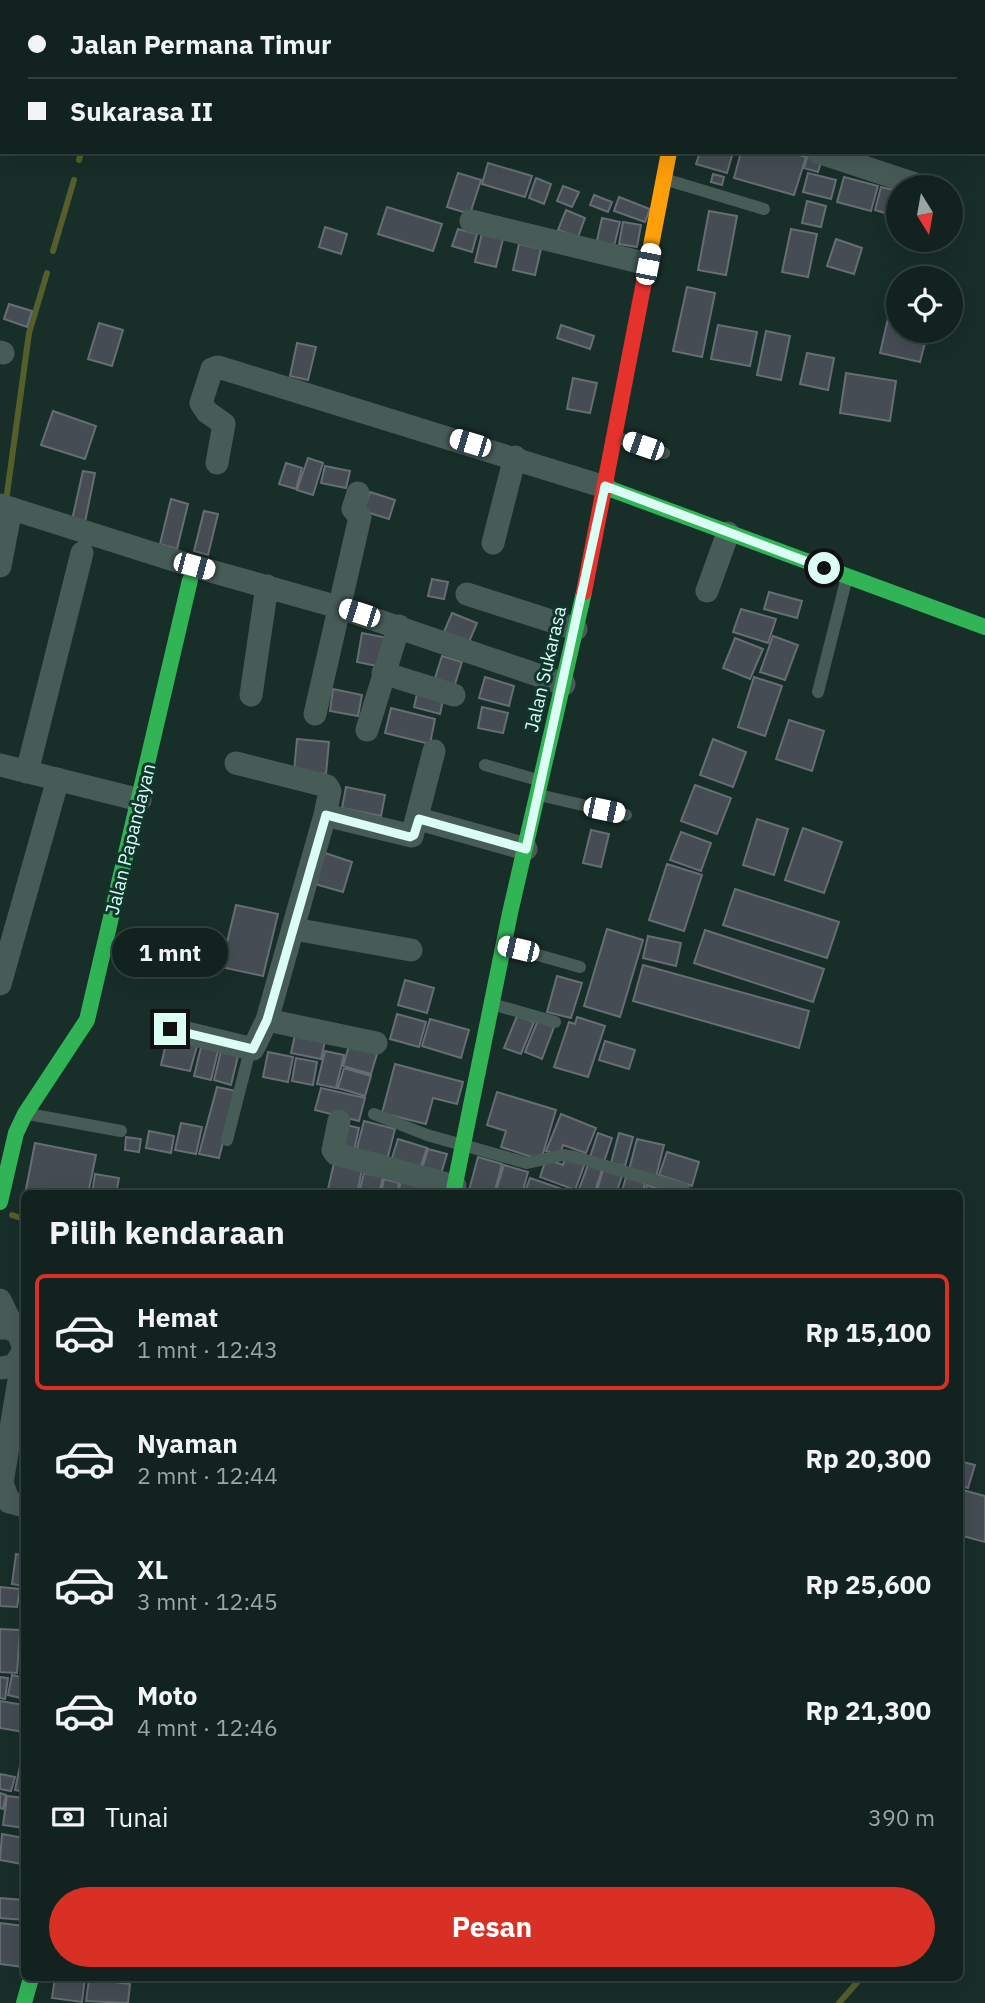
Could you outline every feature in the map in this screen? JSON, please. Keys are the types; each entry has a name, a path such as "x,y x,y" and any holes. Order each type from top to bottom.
{"street":[{"name":"Jalan Sukarasa","path":"454,1190 504,946 576,629 669,154"},
{"path":"824,154 888,175"},
{"path":"485,218 648,264"},
{"path":"217,463 224,424 207,412 201,403 212,369 218,367 605,486 985,627"},
{"path":"493,544 515,457"},
{"path":"315,714 360,517 353,509 358,493"},
{"path":"0,566 6,507 400,626 564,684"},
{"path":"707,591 728,533"},
{"path":"27,772 82,553"},
{"name":"Jalan Papandayan","path":"0,1202 16,1133 25,1114 82,1032 87,1020 190,580"},
{"path":"251,695 267,586"},
{"path":"467,594 576,629"},
{"path":"368,730 383,673 400,626"},
{"path":"383,673 454,695"},
{"path":"326,815 410,837 414,835 435,751"},
{"path":"170,1029 250,1050 267,1020 326,815 330,791 327,786 236,763"},
{"path":"0,765 140,800"},
{"path":"0,984 58,779"},
{"path":"419,819 526,849"},
{"path":"294,929 411,950"},
{"path":"267,1020 376,1043"},
{"path":"339,1121 333,1150 336,1154 454,1190"},
{"path":"0,1300 8,1329 21,1342"},
{"path":"0,1368 14,1366 21,1358"},
{"path":"21,1368 2,1483 9,1502 21,1505"},
{"path":"24,2003 30,1981"}],"lane":[{"path":"664,179 764,209"},
{"path":"615,437 664,453"},
{"path":"818,692 847,577"},
{"path":"485,765 540,788 626,815"},
{"path":"504,946 580,967"},
{"path":"492,1004 555,1022"},
{"path":"227,1140 250,1050"},
{"path":"25,1114 121,1131"},
{"path":"374,1114 427,1135 527,1163 563,1155 684,1189"}],"building":[{"path":"699,154 732,154 727,173 696,164"},
{"path":"740,154 796,154 806,157 794,195 734,178"},
{"path":"808,155 822,159 818,172 804,168"},
{"path":"488,163 532,176 525,197 482,184"},
{"path":"458,173 481,180 470,214 447,207"},
{"path":"808,173 836,180 831,199 803,192"},
{"path":"713,174 724,177 722,185 711,182"},
{"path":"844,177 878,186 871,211 837,202"},
{"path":"536,178 551,184 544,204 529,198"},
{"path":"563,186 579,192 572,207 557,201"},
{"path":"881,187 886,188 886,213 875,210"},
{"path":"594,195 612,202 608,212 590,205"},
{"path":"619,197 650,209 645,222 614,211"},
{"path":"807,201 826,206 821,227 802,223"},
{"path":"387,207 442,224 433,251 378,234"},
{"path":"566,210 585,218 578,237 558,230"},
{"path":"709,211 737,216 726,275 698,270"},
{"path":"602,218 620,222 613,250 596,245"},
{"path":"623,222 641,225 637,247 619,244"},
{"path":"325,227 347,234 341,254 319,247"},
{"path":"458,229 477,234 472,252 452,246"},
{"path":"791,229 817,234 808,277 782,272"},
{"path":"482,233 503,239 496,267 475,262"},
{"path":"836,239 862,248 854,274 827,266"},
{"path":"519,244 541,249 535,275 513,270"},
{"path":"687,287 715,293 702,357 673,351"},
{"path":"9,304 32,311 27,327 4,319"},
{"path":"99,323 123,330 112,366 88,359"},
{"path":"561,325 594,336 590,349 557,338"},
{"path":"718,325 757,332 750,366 711,359"},
{"path":"886,327 886,343 925,343 920,362 880,353"},
{"path":"766,331 790,336 781,380 757,375"},
{"path":"297,343 316,347 308,380 290,376"},
{"path":"807,353 834,358 828,390 800,384"},
{"path":"846,373 896,381 890,421 840,413"},
{"path":"573,378 597,383 590,413 567,409"},
{"path":"53,411 96,426 85,459 41,445"},
{"path":"308,458 323,463 313,495 297,490"},
{"path":"286,463 302,468 296,489 279,484"},
{"path":"325,466 350,471 346,488 321,483"},
{"path":"83,471 95,473 85,522 72,520"},
{"path":"370,492 395,500 389,519 363,511"},
{"path":"171,499 188,504 177,549 160,544"},
{"path":"204,511 218,514 208,555 194,551"},
{"path":"432,579 448,582 444,599 428,596"},
{"path":"769,592 802,601 797,618 764,609"},
{"path":"741,609 776,619 768,643 733,632"},
{"path":"452,613 477,623 469,642 444,632"},
{"path":"362,633 388,638 382,667 357,662"},
{"path":"773,636 798,645 785,680 760,672"},
{"path":"735,638 763,649 750,679 723,668"},
{"path":"442,656 462,662 454,687 434,681"},
{"path":"485,677 514,686 509,706 479,698"},
{"path":"754,677 782,686 765,736 738,727"},
{"path":"333,689 362,695 358,716 330,711"},
{"path":"418,690 444,696 440,714 414,707"},
{"path":"482,707 508,713 503,733 478,728"},
{"path":"391,708 435,719 430,744 385,733"},
{"path":"789,720 824,731 812,771 776,759"},
{"path":"297,739 329,742 326,774 294,771"},
{"path":"713,739 746,752 733,787 700,775"},
{"path":"695,785 731,798 717,834 681,821"},
{"path":"346,787 385,795 381,816 342,808"},
{"path":"757,819 788,829 774,875 743,865"},
{"path":"803,828 842,842 824,893 785,880"},
{"path":"591,830 609,834 601,867 583,863"},
{"path":"681,832 711,843 701,871 670,860"},
{"path":"325,853 352,862 343,892 315,884"},
{"path":"667,864 702,875 684,931 649,920"},
{"path":"735,889 839,922 827,958 723,925"},
{"path":"236,905 278,914 263,976 221,967"},
{"path":"607,929 643,940 620,1017 584,1006"},
{"path":"705,930 824,969 813,1002 694,963"},
{"path":"648,936 681,943 676,966 643,958"},
{"path":"643,965 809,1011 799,1048 633,1001"},
{"path":"557,976 582,983 571,1018 547,1012"},
{"path":"405,980 434,988 427,1013 398,1005"},
{"path":"397,1014 426,1022 419,1047 390,1039"},
{"path":"517,1016 534,1022 521,1054 504,1048"},
{"path":"577,1017 605,1026 588,1077 554,1067 569,1022 575,1024"},
{"path":"430,1019 469,1030 461,1058 422,1046"},
{"path":"538,1020 554,1027 542,1059 525,1052"},
{"path":"295,1035 325,1041 321,1059 291,1053"},
{"path":"167,1039 197,1046 190,1071 161,1065"},
{"path":"605,1041 635,1050 629,1069 599,1060"},
{"path":"349,1046 377,1054 371,1074 343,1066"},
{"path":"201,1047 218,1051 211,1080 194,1076"},
{"path":"221,1051 238,1056 231,1085 214,1080"},
{"path":"325,1051 344,1055 336,1088 317,1084"},
{"path":"268,1052 293,1057 288,1082 263,1077"},
{"path":"296,1058 317,1062 313,1085 292,1081"},
{"path":"395,1064 463,1082 457,1104 433,1098 426,1124 382,1113"},
{"path":"344,1068 371,1076 365,1096 338,1088"},
{"path":"217,1087 236,1091 219,1158 199,1154"},
{"path":"321,1088 365,1098 359,1121 315,1110"},
{"path":"497,1092 556,1110 541,1160 501,1147 506,1131 487,1125"},
{"path":"561,1114 596,1128 586,1153 563,1145 559,1156 546,1151"},
{"path":"364,1121 395,1129 386,1164 355,1156"},
{"path":"181,1123 202,1127 196,1154 175,1150"},
{"path":"342,1124 359,1128 353,1155 337,1151"},
{"path":"149,1131 174,1136 171,1153 146,1148"},
{"path":"598,1133 612,1138 604,1162 590,1157"},
{"path":"619,1133 633,1137 625,1166 611,1163"},
{"path":"126,1137 141,1139 139,1152 125,1150"},
{"path":"398,1139 427,1148 419,1172 390,1164"},
{"path":"637,1139 664,1145 656,1177 629,1170"},
{"path":"35,1143 96,1155 89,1190 26,1190"},
{"path":"428,1149 447,1154 440,1177 421,1172"},
{"path":"667,1152 699,1162 692,1186 659,1175"},
{"path":"566,1156 585,1163 575,1190 540,1177 546,1159 563,1165"},
{"path":"478,1157 502,1164 495,1190 469,1190"},
{"path":"334,1163 362,1169 358,1190 328,1189"},
{"path":"504,1165 528,1172 523,1190 496,1190"},
{"path":"588,1165 602,1170 595,1190 579,1189"},
{"path":"603,1170 622,1176 617,1190 597,1190"},
{"path":"364,1173 383,1177 380,1190 360,1190"},
{"path":"95,1174 119,1178 117,1190 93,1190"},
{"path":"626,1177 645,1183 643,1190 622,1190"},
{"path":"530,1178 565,1190 526,1190"},
{"path":"384,1179 399,1183 398,1190 382,1190"},
{"path":"401,1180 432,1190 399,1190"},
{"path":"647,1185 663,1190 645,1190"},
{"path":"963,1462 975,1465 968,1488 963,1486"},
{"path":"963,1490 985,1496 985,1542 963,1536"},
{"path":"16,1554 21,1555 21,1586 12,1584"},
{"path":"0,1587 20,1589 17,1607 0,1606"},
{"path":"0,1629 20,1630 17,1673 0,1672"},
{"path":"12,1675 21,1677 21,1698 8,1695"},
{"path":"0,1677 8,1678 5,1699 0,1698"},
{"path":"0,1701 21,1704 21,1732 0,1728"},
{"path":"20,1766 21,1791 15,1790"},
{"path":"0,1774 15,1777 11,1791 0,1789"},
{"path":"0,1793 6,1795 3,1809 0,1808"},
{"path":"7,1796 21,1798 21,1828 3,1825"},
{"path":"2,1834 21,1837 21,1864 0,1860"},
{"path":"0,1898 21,1900 21,1920 0,1918"},
{"path":"0,1923 21,1926 21,1967 0,1964"},
{"path":"55,1981 85,1981 82,2002 52,1998"},
{"path":"89,1981 130,1984 128,2003 86,2001"}],"waterway":[{"path":"79,160 80,154"},
{"path":"53,251 74,180"},
{"path":"7,494 29,333 47,273"},
{"path":"12,1215 21,1218"},
{"path":"839,2003 858,1981"}],"traffic: fast":[{"path":"605,487 985,627"},
{"path":"0,1202 16,1133 25,1114 87,1020 190,580"},
{"path":"454,1190 510,913 584,592"},
{"path":"24,2003 30,1981"}],"traffic: slow":[{"path":"644,282 669,154"}],"traffic: jam":[{"path":"584,592 644,282"}],"route":[{"path":"170,1029 253,1049 267,1020 326,815 410,837 414,835 419,819 489,841 526,849 587,579 605,486 824,568"}]}
